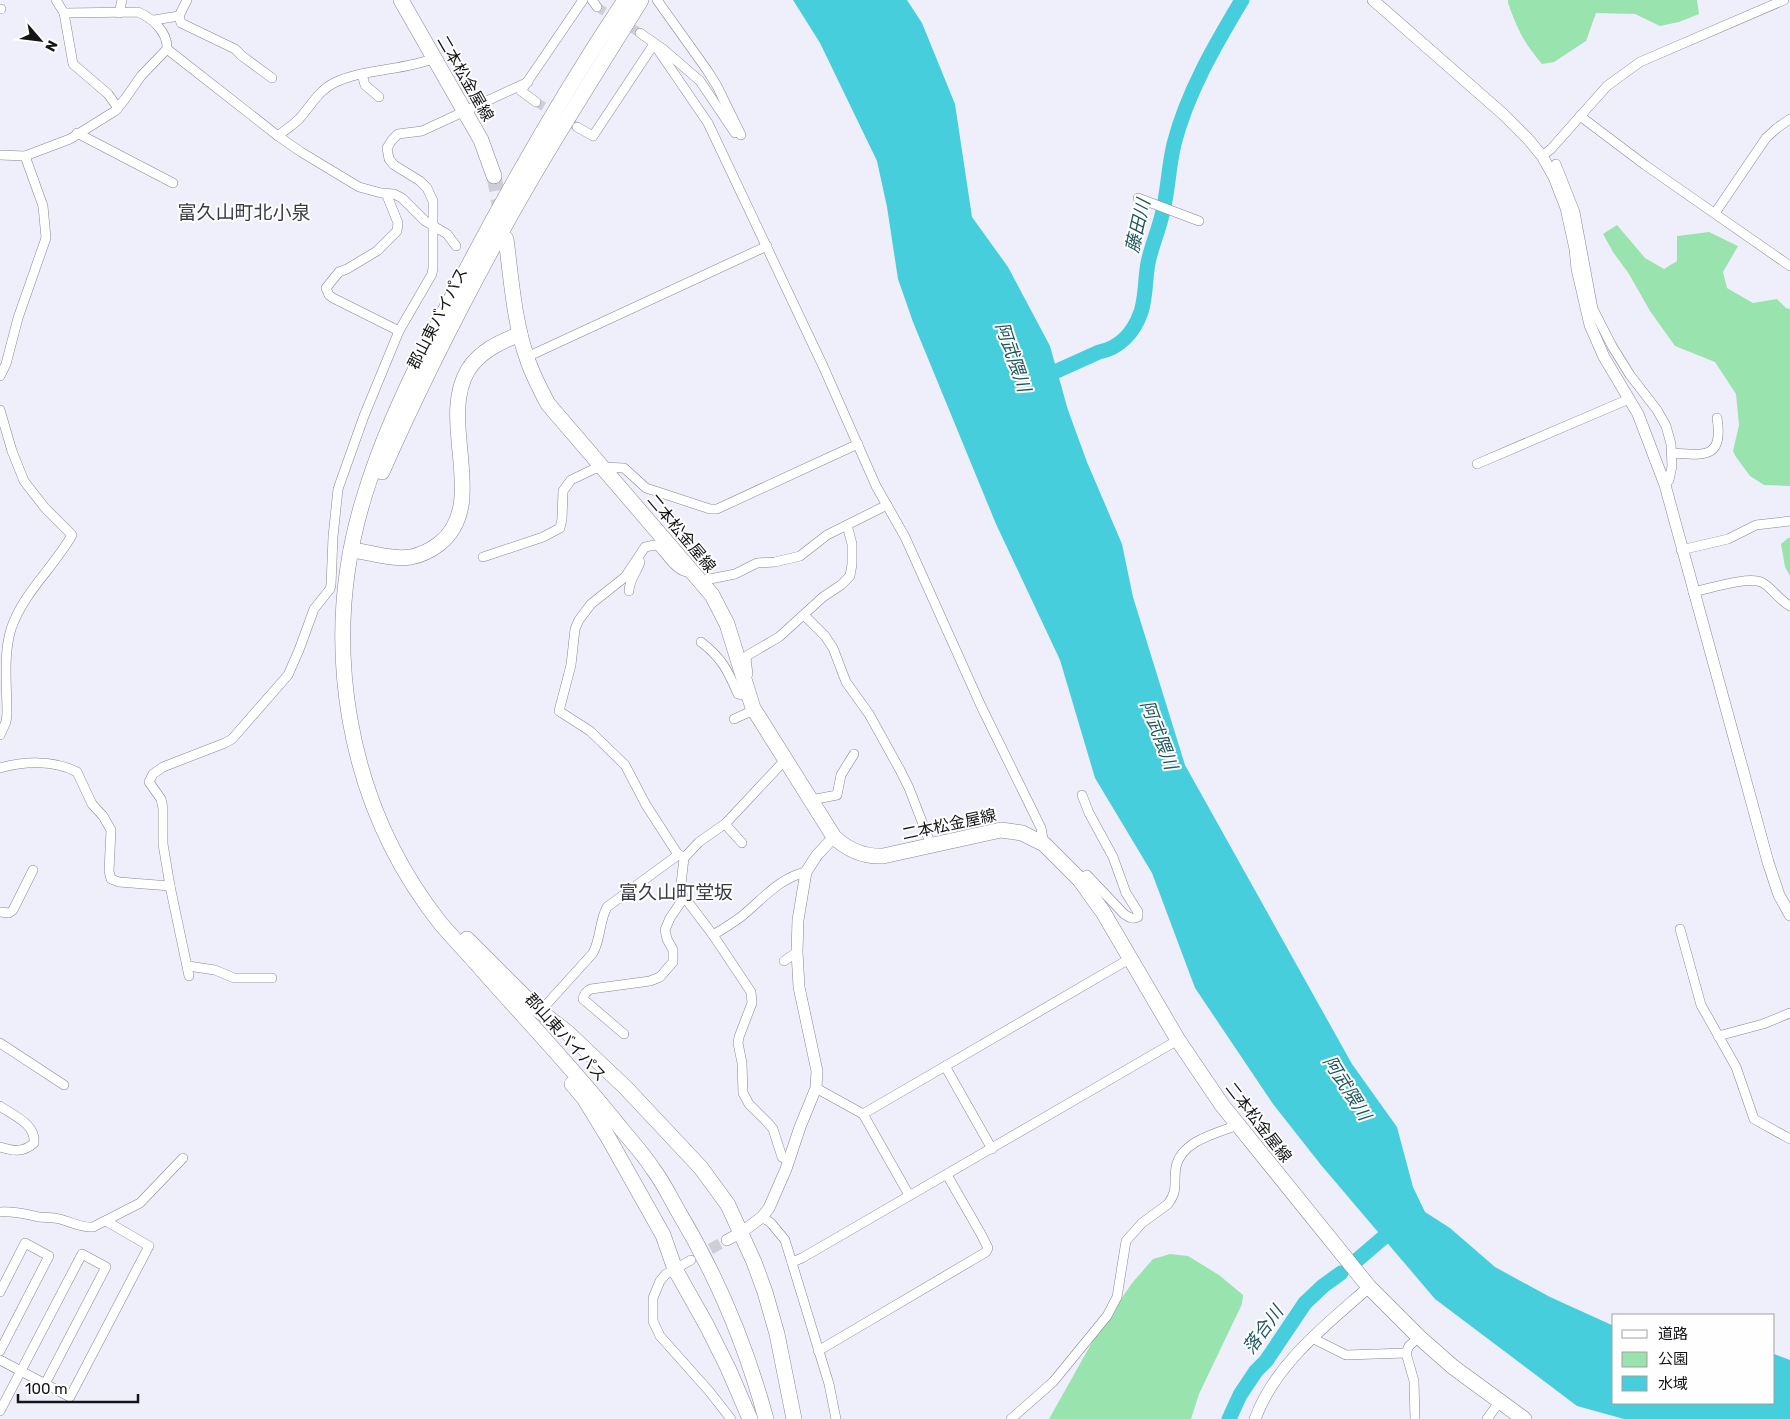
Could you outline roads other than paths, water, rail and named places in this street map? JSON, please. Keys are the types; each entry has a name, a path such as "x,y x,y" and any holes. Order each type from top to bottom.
{"main road":[{"name":"二本松金屋線","path":"401,0 481,140 494,176"},
{"name":"郡山東バイパス","path":"354,550 364,494 378,455 414,372 512,184 557,107 625,0"},
{"name":"郡山東バイパス","path":"640,0 535,172 491,250 451,326 368,502 346,584 342,649 344,681 355,747 372,799 400,861 426,904 442,925 576,1073 653,1169 700,1247 722,1293 756,1382 766,1419"},
{"name":"二本松金屋線","path":"506,239 520,334 527,357 548,404 712,595 727,624 750,698 785,760 834,836 852,850 875,856 1001,830 1022,833 1044,844 1080,880 1104,912 1178,1040 1222,1105 1369,1287 1419,1337 1453,1367 1497,1403 1524,1419"},
{"path":"354,550 396,557 413,556 436,546 449,534 458,519 462,498 458,410 463,382 469,370 489,349 520,334"},
{"path":"426,904 459,931 537,1009 589,1052 626,1088 701,1168 728,1205 742,1232 772,1313 794,1419"},
{"path":"442,925 471,968 553,1059 584,1098 663,1235 675,1269 707,1326 750,1419"}],"street":[{"path":"56,0 64,13 73,64 108,94 118,108"},
{"path":"118,13 122,0"},
{"path":"187,0 179,16 181,23 235,49 272,78"},
{"path":"536,102 521,91 583,0"},
{"path":"640,33 700,81 735,133 741,135 716,86 657,0"},
{"path":"1373,0 1503,114 1542,156 1554,177 1566,208 1590,325 1604,357 1638,414 1665,485 1768,862 1779,895 1790,915"},
{"path":"1542,156 1551,150 1607,86 1640,62 1784,0"},
{"path":"0,155 25,156 70,139 118,108 141,76 167,49 168,41 154,20 138,12 64,13"},
{"path":"154,20 179,16"},
{"path":"577,127 593,136 654,44"},
{"path":"654,44 708,123 767,246 876,486 905,537 981,706 1041,828 1044,844"},
{"path":"167,49 278,136 359,187 394,194 402,198 424,220 447,234 456,246"},
{"path":"278,136 299,119 329,85 362,74 423,63 435,58"},
{"path":"362,74 365,85 380,96"},
{"path":"272,978 234,978 215,970 188,971 163,844 163,808 160,799 151,786 151,778 153,774 170,764 232,739 288,675 314,609 331,585 333,537 338,490 364,416 399,331 432,274 434,256 434,201 420,181 394,166 389,158 387,148 398,134 422,131 528,82"},
{"path":"1580,116 1622,148 1790,266"},
{"path":"1715,213 1766,138 1790,120"},
{"path":"77,133 173,183"},
{"path":"0,376 6,364 18,318 46,238 43,206 25,156"},
{"path":"1556,164 1575,212 1593,309 1630,376 1657,410 1666,426 1672,453 1671,473 1665,485"},
{"path":"386,193 398,223 397,231 377,251 339,272 326,288 329,295 333,298 399,331"},
{"path":"1140,199 1196,220"},
{"path":"527,357 767,246"},
{"path":"1477,464 1629,399"},
{"path":"0,410 12,451 24,481 45,508 72,535 62,552 21,607 11,630 6,660 7,714 6,722 0,735"},
{"path":"1672,453 1702,454 1710,452 1716,446 1718,439 1717,418"},
{"path":"483,557 543,537 560,528 563,491 566,484 594,469 603,467 624,468 639,484 652,491 710,509 717,509 858,444"},
{"path":"624,1034 583,999 584,995 591,988 650,981 660,977 673,962 673,950 665,930 670,918 683,899 681,856 646,805 625,765 590,731 559,711 571,665 575,629 579,620 591,604 625,577 645,547 655,544 661,548 680,570 696,576 735,574 756,563 775,562 800,556 827,535 887,505"},
{"path":"1682,550 1728,539 1756,525 1790,521"},
{"path":"734,719 750,698 746,659 748,655 779,636 823,597 842,585 850,576 852,544 847,525"},
{"path":"629,591 629,585 638,569 640,554"},
{"path":"1693,592 1754,579 1764,584 1777,597 1790,606"},
{"path":"804,615 825,636 833,648 846,682 869,714 903,776 931,845"},
{"path":"701,642 714,652 728,670 738,694 750,698"},
{"path":"811,800 837,795 841,775 854,754"},
{"path":"546,1005 598,945 602,916 607,907 725,824 785,760"},
{"path":"0,768 18,764 51,764 63,766 77,772 92,804 103,816 111,830 109,871 111,879 119,882 170,886"},
{"path":"1080,880 1087,875 1124,914 1134,919 1138,917 1138,912 1126,893 1113,857 1089,813 1082,795"},
{"path":"725,824 742,842"},
{"path":"727,1240 742,1232 762,1217 774,1198 816,1088 817,1071 800,994 797,952 798,920 806,872 834,836"},
{"path":"0,912 9,913 13,910 33,870"},
{"path":"713,935 742,916 781,882 796,874 806,872"},
{"path":"683,899 688,902 713,935 752,996 752,1003 738,1043 742,1063 744,1093 749,1104 768,1123 782,1157 788,1161"},
{"path":"1680,929 1701,1005 1736,1067 1754,1119 1790,1139"},
{"path":"784,960 797,952"},
{"path":"863,1114 1131,958"},
{"path":"1718,1036 1763,1024 1790,1014"},
{"path":"792,1262 947,1175 1178,1040"},
{"path":"0,1043 64,1085"},
{"path":"944,1066 992,1149"},
{"path":"816,1088 863,1114 909,1195"},
{"path":"0,1106 32,1128 34,1143 28,1148 19,1151 0,1146"},
{"path":"1011,1419 1036,1399 1053,1382 1107,1316 1117,1297 1126,1241 1134,1230 1168,1204 1175,1194 1179,1158 1200,1140 1238,1125"},
{"path":"0,1212 13,1211 39,1217 60,1219 88,1228 98,1226 140,1203 183,1158"},
{"path":"818,1350 986,1252 988,1248 981,1234 947,1175"},
{"path":"762,1217 782,1236 792,1262 828,1384 836,1419"},
{"path":"0,1360 70,1397 150,1246 106,1221"},
{"path":"0,1292 26,1243 49,1256 0,1351"},
{"path":"0,1411 82,1254 106,1267 45,1384"},
{"path":"691,1260 666,1274 656,1288 652,1308 655,1328 672,1350 710,1391 731,1419"},
{"path":"1255,1419 1267,1393 1284,1370 1312,1338 1369,1287"},
{"path":"1415,1419 1414,1382 1406,1353 1409,1346 1419,1337"},
{"path":"1312,1338 1346,1355 1406,1353"},
{"path":"1487,1419 1497,1403 1511,1419"}],"water":[{"name":"阿武隈川","path":"793,0 907,0 922,23 955,104 972,217 1008,267 1050,346 1068,410 1087,462 1122,544 1133,597 1185,765 1352,1064 1397,1127 1413,1187 1425,1212 1450,1228 1495,1267 1550,1297 1612,1325 1612,1404 1775,1404 1775,1354 1790,1360 1790,1419 1624,1419 1577,1406 1435,1299 1321,1165 1273,1104 1195,988 1152,873 1095,778 1060,660 996,524 913,322 898,279 887,207 877,161 820,43"}],"waterway":[{"name":"藤田川","path":"1039,379 1120,343 1138,319 1143,306 1148,263 1167,191 1174,144 1186,106 1222,34 1242,0"},
{"name":"落合川","path":"1356,1261 1398,1225"},
{"name":"落合川","path":"1229,1419 1240,1395 1256,1371 1266,1361 1305,1303 1323,1286 1341,1273"}],"tunnel":[{"path":"597,7 640,33"},
{"path":"536,102 577,127"},
{"path":"494,176 501,215"},
{"path":"696,1257 727,1240"}],"district":[{"name":"富久山町北小泉","path":"244,212"},
{"name":"富久山町堂坂","path":"676,892"}]}
